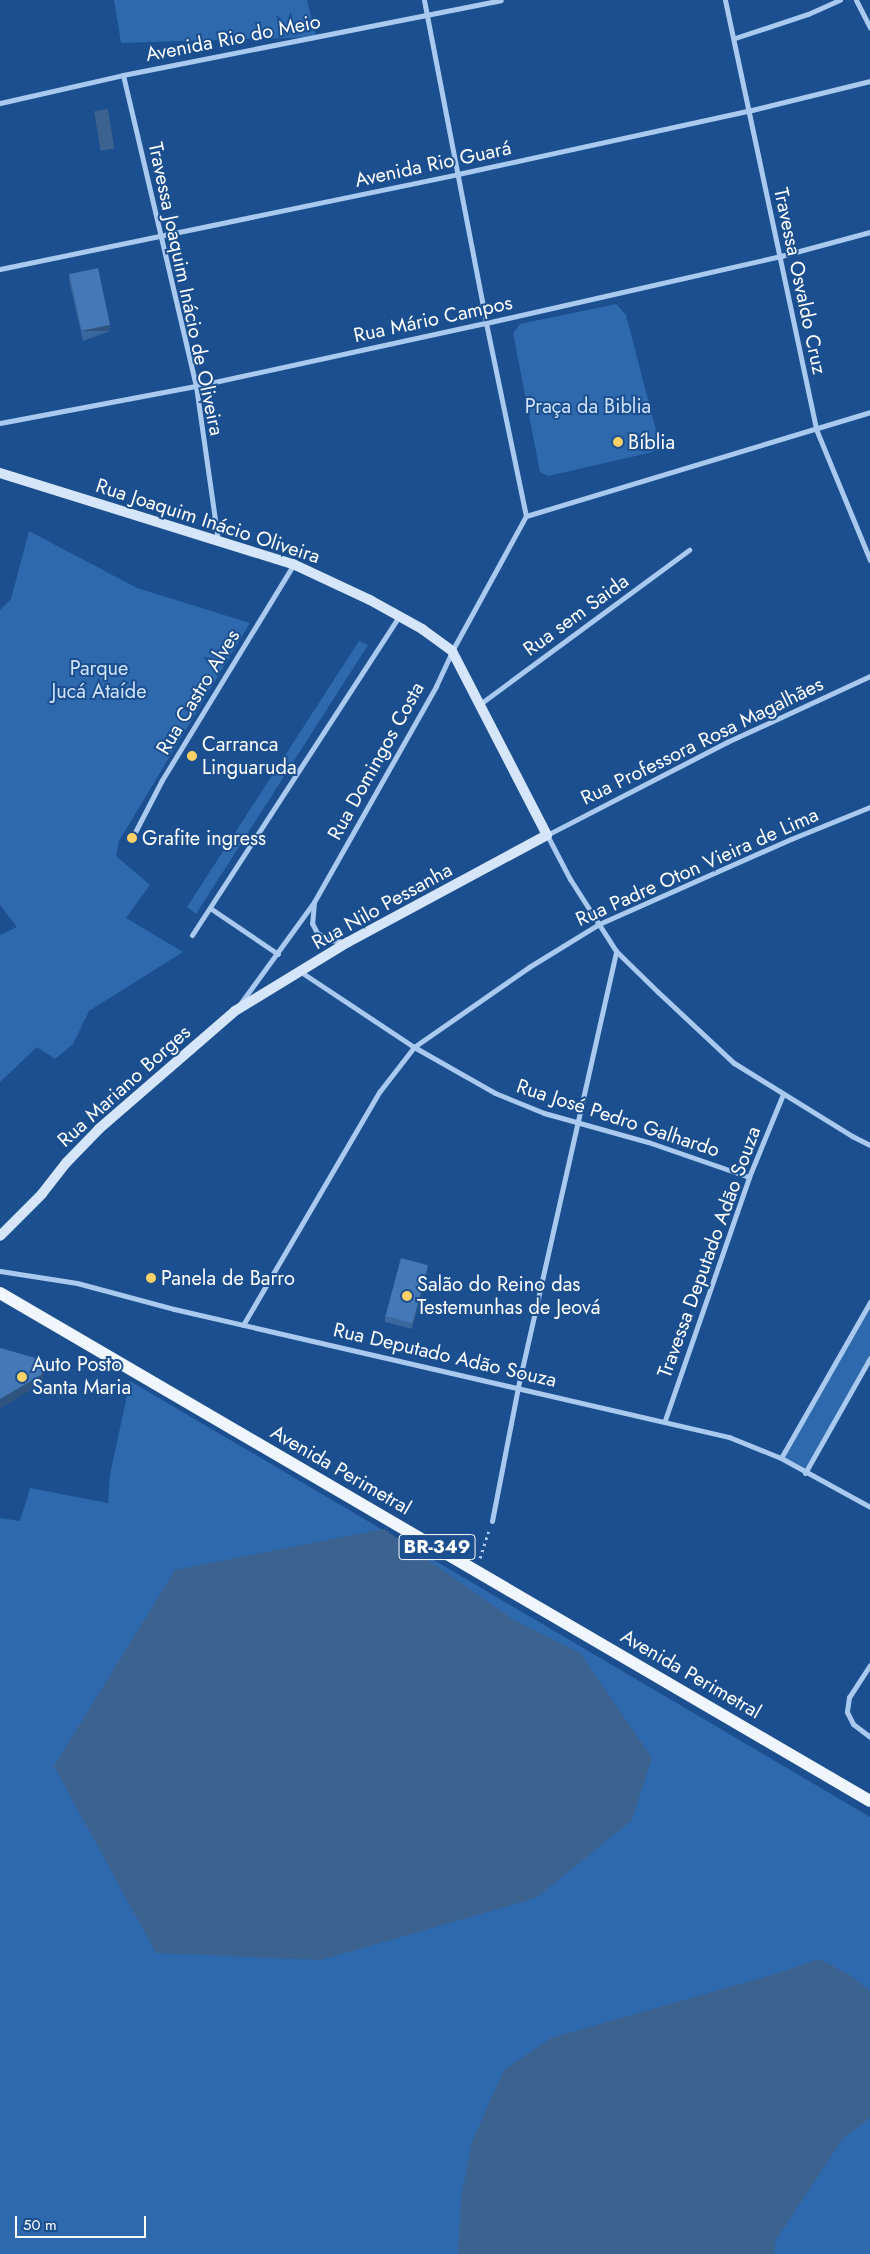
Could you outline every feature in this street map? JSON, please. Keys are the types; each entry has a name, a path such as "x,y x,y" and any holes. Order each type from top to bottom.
{"main road":[{"name":"Avenida Perimetral","path":"1,1297 476,1570 870,1801"}],"street":[{"path":"424,0 486,323 526,516 870,412"},
{"name":"Avenida Rio do Meio","path":"0,103 123,75 501,0"},
{"name":"Travessa Osvaldo Cruz","path":"725,0 735,38 748,110 781,256 816,429 870,560"},
{"path":"735,38 808,14 840,0"},
{"path":"856,0 870,28"},
{"name":"Travessa Joaquim Inácio de Oliveira","path":"123,75 196,386 218,540"},
{"name":"Avenida Rio Guará","path":"0,268 458,174 870,81"},
{"name":"Rua Mário Campos","path":"0,423 196,386 486,323 781,256 870,232"},
{"name":"Rua Joaquim Inácio Oliveira","path":"0,472 293,564 399,615 452,651 547,836"},
{"name":"Rua Domingos Costa","path":"236,1011 314,902 436,686 452,651 526,516"},
{"name":"Rua sem Saida","path":"480,704 689,550"},
{"name":"Rua Castro Alves","path":"132,838 162,780 293,564"},
{"path":"192,935 399,615"},
{"name":"Rua Professora Rosa Magalhães","path":"547,836 727,742 870,676"},
{"name":"Rua Padre Oton Vieira de Lima","path":"243,1325 380,1091 414,1047 529,967 599,924 791,839 870,807"},
{"path":"547,836 570,879 616,952 734,1062 783,1094 870,1145"},
{"name":"Rua Nilo Pessanha","path":"236,1011 348,942 547,836"},
{"path":"314,902 312,924 317,932 330,940 348,942"},
{"path":"210,908 278,954"},
{"path":"492,1521 518,1387 576,1122 616,952"},
{"name":"Rua José Pedro Galhardo","path":"300,972 414,1047 495,1093 544,1113 648,1142 749,1176"},
{"name":"Rua Mariano Borges","path":"0,1236 42,1194 66,1163 98,1129 236,1011"},
{"name":"Travessa Deputado Adão Souza","path":"665,1420 749,1176 783,1094"},
{"name":"Rua Deputado Adão Souza","path":"0,1271 77,1283 243,1325 665,1420 729,1437 781,1458 805,1473 870,1506"},
{"path":"781,1458 870,1302"},
{"path":"805,1473 870,1358"},
{"path":"870,1665 849,1697 847,1712 853,1724 870,1737"}],"path":[{"path":"476,1570 492,1521"}],"green space":[{"path":"114,0 307,0 316,37 121,43"},
{"name":"Praça da Biblia","path":"616,304 626,315 659,442 653,452 548,476 540,472 513,333 520,324"},
{"name":"Parque Jucá Ataíde","path":"29,531 137,588 250,623 119,841 116,856 150,885 126,918 183,952 89,1011 73,1044 55,1059 37,1047 0,1082 0,935 17,927 0,905 0,610 11,599"},
{"path":"359,641 368,645 196,914 187,907"},
{"path":"870,1302 870,1358 805,1473 781,1458"},
{"path":"130,1381 870,1817 870,2254 0,2254 0,1518 20,1521 30,1488 108,1503 110,1475"}],"shaded area":[{"path":"108,109 114,149 100,151 94,111"},
{"path":"384,1529 512,1619 580,1653 652,1758 632,1820 536,1898 321,1960 156,1953 54,1766 175,1570"},
{"path":"819,1959 850,1975 870,1991 870,2118 843,2138 776,2240 774,2254 458,2254 461,2197 472,2142 504,2070 551,2038 779,1973"}],"building":[{"path":"98,268 110,325 82,331 70,274"},
{"name":"Salão do Reino das Testemunhas de Jeová","path":"401,1258 428,1265 413,1323 385,1316"},
{"name":"Auto Posto Santa Maria","path":"0,1348 46,1361 41,1375 0,1399"}],"place":[{"name":"Bíblia","path":"618,442"},
{"name":"Carranca Linguaruda","path":"192,756"},
{"name":"Grafite ingress","path":"132,838"},
{"name":"Panela de Barro","path":"151,1278"},
{"name":"Salão do Reino das Testemunhas de Jeová","path":"407,1296"},
{"name":"Auto Posto Santa Maria","path":"22,1377"}]}
